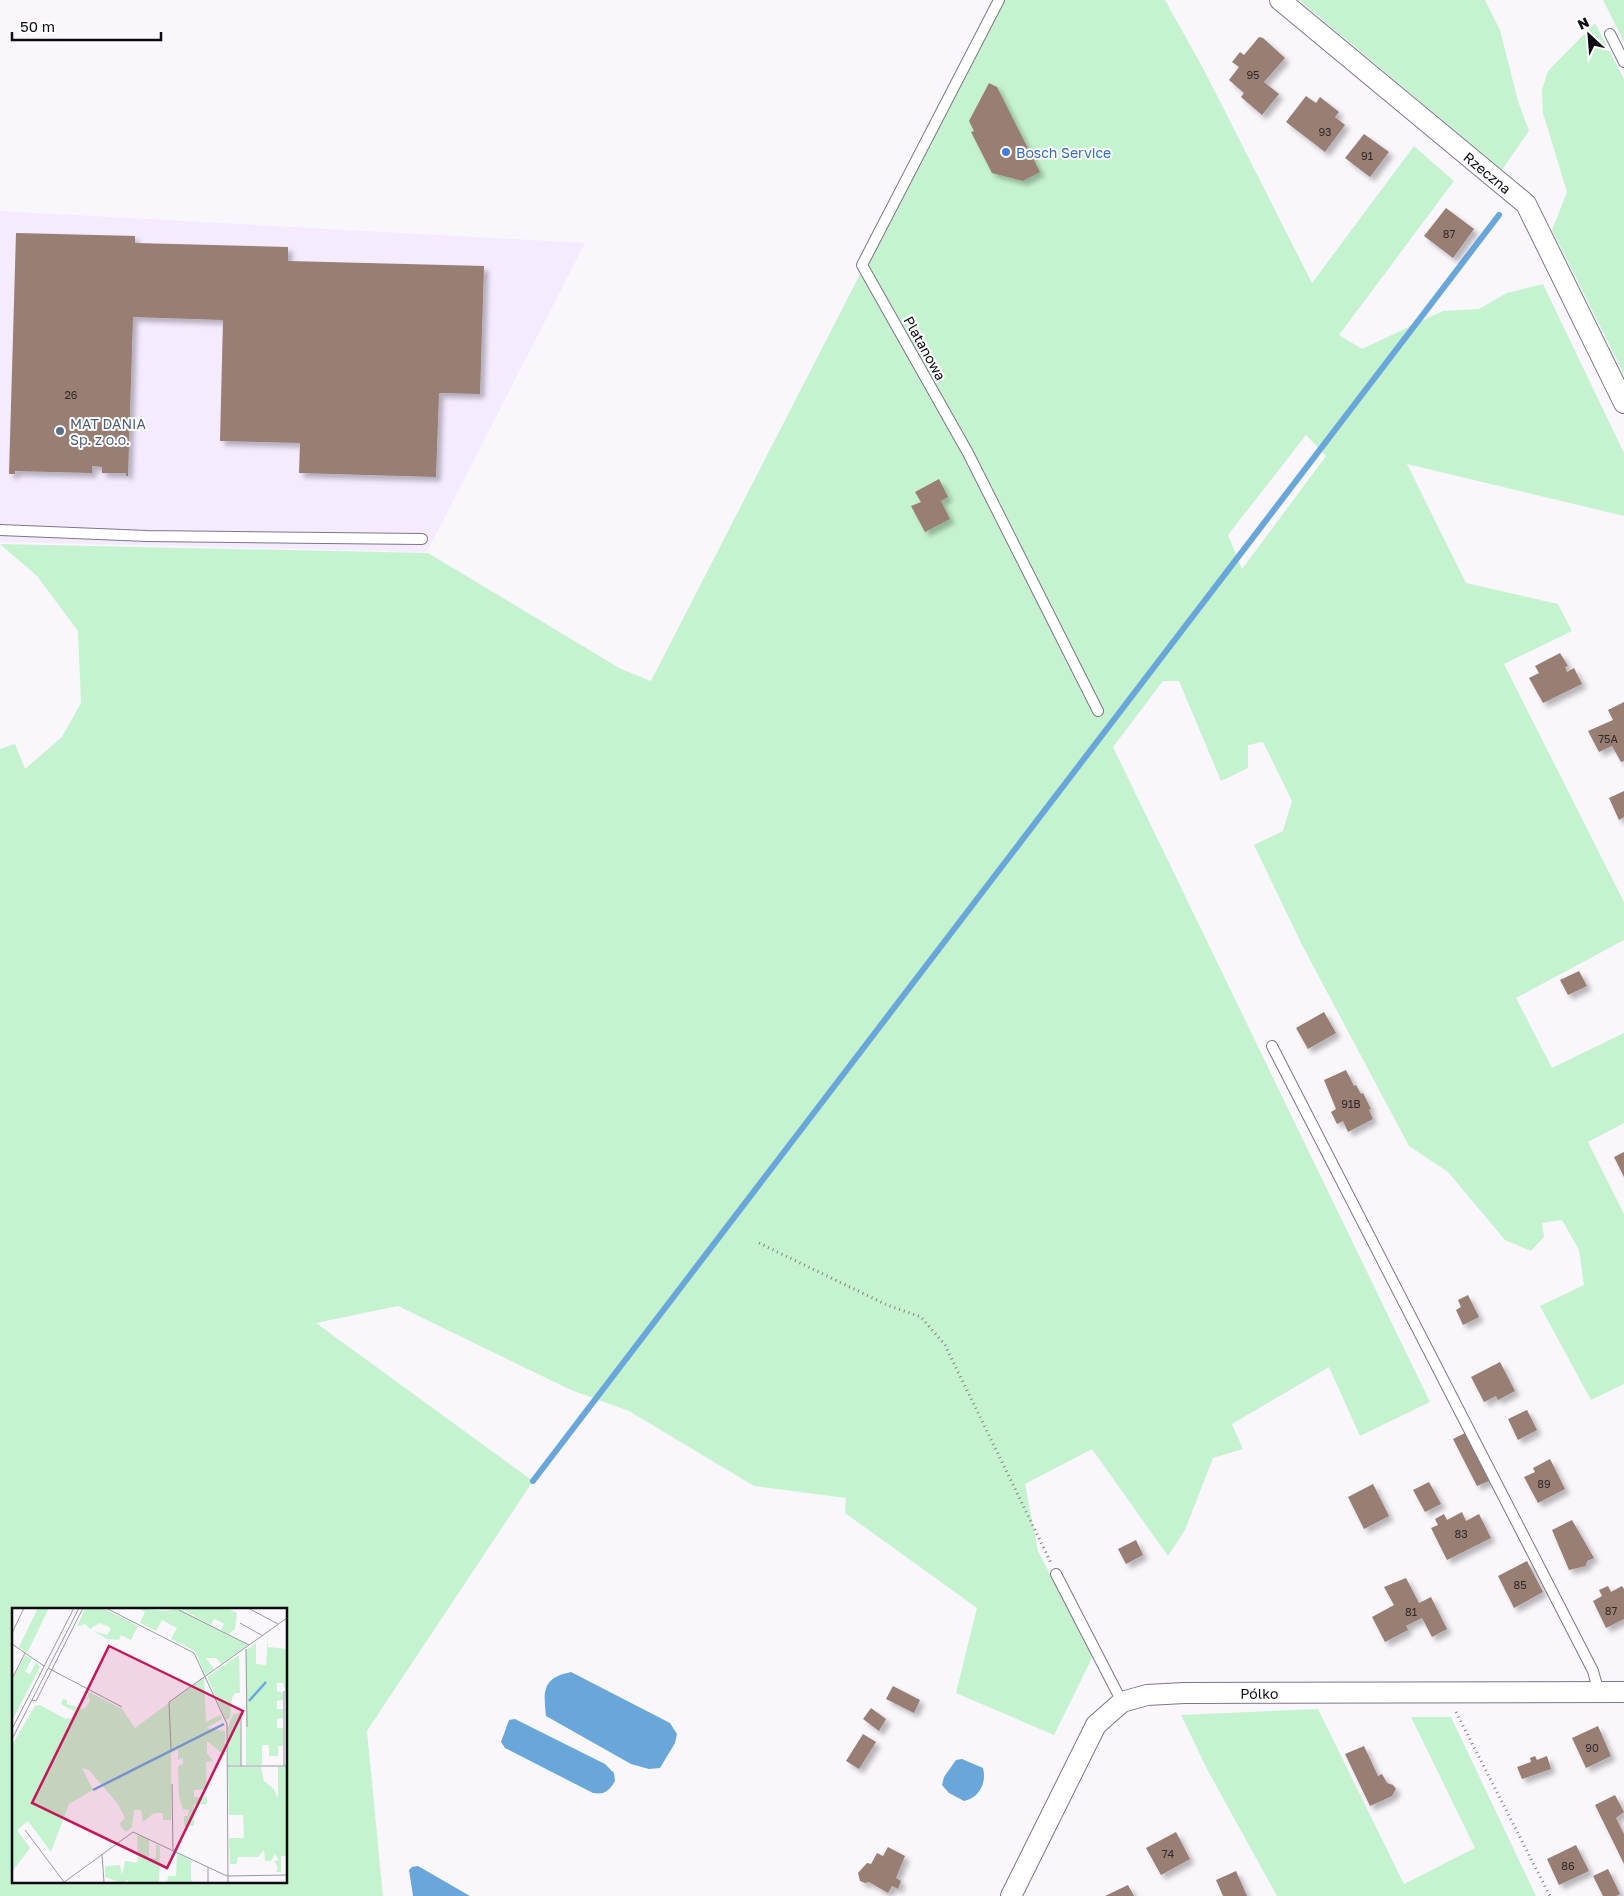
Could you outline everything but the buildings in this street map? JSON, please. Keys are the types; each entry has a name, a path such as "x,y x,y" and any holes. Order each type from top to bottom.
{"street":[{"name":"Rzeczna","path":"1280,0 1526,204 1624,403"},
{"name":"Pólko","path":"1011,1896 1087,1740 1101,1719 1122,1702 1147,1695 1184,1692 1447,1694 1624,1692"}],"lane":[{"name":"Platanowa","path":"999,0 862,265 968,453 1098,711"},
{"path":"1610,34 1624,62"},
{"path":"0,530 147,536 422,539"},
{"path":"1272,1046 1527,1540 1593,1671 1599,1692"},
{"path":"1056,1574 1122,1702"}],"path":[{"path":"759,1243 886,1305 921,1317 945,1345 1056,1574"},
{"path":"1447,1694 1550,1896"}],"shaded area":[{"name":"MAT DANIA Sp. z o.o.","path":"0,211 585,243 427,552 0,542"}],"green space":[{"path":"1001,0 1165,0 1204,70 1312,283 1414,146 1454,181 1339,335 1362,349 1443,311 1479,309 1507,293 1543,284 1624,453 1624,516 1407,464 1466,583 1558,604 1572,631 1504,664 1624,902 1624,940 1516,998 1552,1068 1624,1033 1624,1123 1588,1142 1624,1214 1624,1384 1591,1400 1540,1306 1584,1285 1579,1250 1562,1220 1542,1223 1544,1237 1531,1251 1505,1240 1448,1172 1409,1146 1302,945 1254,845 1283,831 1292,801 1263,742 1248,745 1248,768 1221,781 1179,681 1163,681 1113,747 1430,1402 1360,1436 1329,1367 1232,1424 1243,1449 1213,1458 1185,1530 1168,1556 1092,1449 1025,1484 1038,1551 1093,1656 1054,1735 956,1693 977,1608 845,1513 846,1498 754,1486 629,1411 571,1390 398,1306 316,1323 533,1481 367,1731 383,1896 0,1896 0,749 15,744 25,769 62,737 81,703 78,631 37,576 0,544 428,553 621,669 651,681","holes":["1306,435 1326,456 1242,569 1228,535"]},
{"path":"1299,0 1485,0 1500,30 1518,101 1529,131 1502,170"},
{"path":"1603,0 1624,0 1624,42"},
{"path":"1595,23 1624,79 1624,374 1552,230 1567,192 1543,113 1542,90 1548,71"},
{"path":"1318,1709 1404,1884 1475,1848 1411,1717 1451,1717 1536,1896 1277,1896 1208,1771 1181,1715"}],"water":[{"path":"571,1672 670,1723 677,1734 675,1743 660,1768 649,1769 631,1764 546,1716 545,1692 547,1686 555,1678"},
{"path":"515,1719 605,1764 614,1773 615,1781 609,1790 604,1793 593,1793 505,1748 501,1742 509,1720"},
{"path":"962,1759 983,1768 984,1774 981,1789 974,1797 964,1801 949,1793 942,1785 944,1777 956,1760"},
{"path":"418,1866 470,1896 413,1896 409,1870 412,1867"}],"waterway":[{"path":"533,1481 1499,215"}],"place":[{"name":"Bosch Service","path":"1006,152"},
{"name":"MAT DANIA Sp. z o.o.","path":"60,431"}]}
